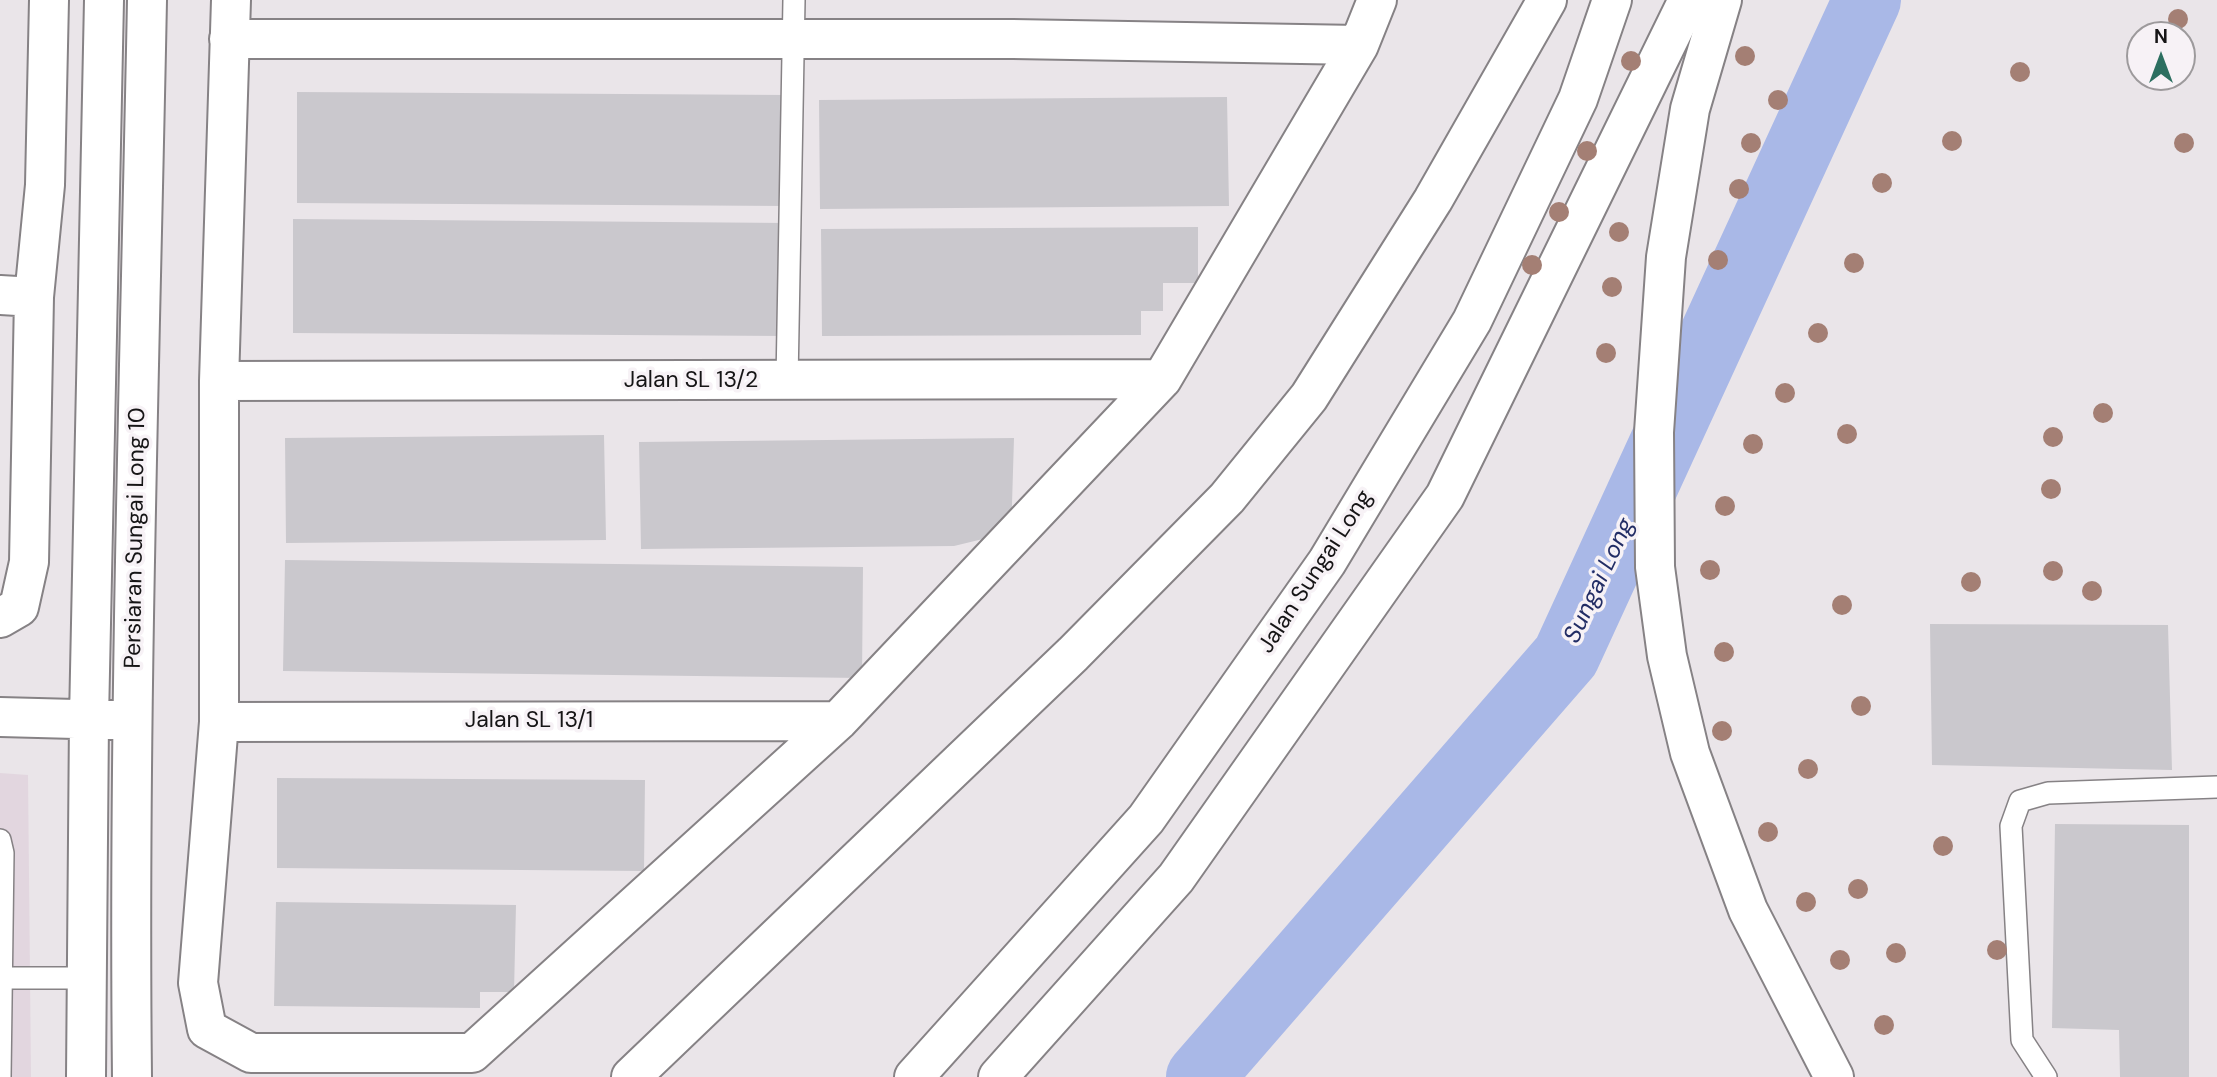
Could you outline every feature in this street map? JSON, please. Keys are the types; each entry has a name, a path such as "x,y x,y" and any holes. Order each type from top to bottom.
{"main road":[{"path":"9,613 29,562 17,296 45,185 49,0"},
{"name":"Persiaran Sungai Long 10","path":"86,1077 89,719 104,0"},
{"name":"Persiaran Sungai Long 10","path":"132,1077 132,720 147,0"},
{"path":"231,0 219,381 219,722 198,983 206,1029 251,1053 472,1053 838,721 1162,379 1359,45 1377,0"},
{"path":"631,1077 1063,664 1227,498 1309,397 1433,200 1547,0"},
{"name":"Jalan Sungai Long","path":"914,1077 1146,819 1327,562 1472,321 1578,99 1612,0"},
{"path":"998,1077 1176,878 1445,496 1688,0"},
{"path":"1722,0 1690,109 1666,257 1654,432 1655,567 1667,656 1690,753 1748,910 1834,1077"},
{"path":"229,39 1013,39 1359,45"},
{"name":"Jalan SL 13/2","path":"219,381 1162,379"},
{"path":"0,717 132,720"},
{"name":"Jalan SL 13/1","path":"219,722 838,721"}],"lane":[{"path":"787,381 791,39 794,0"},
{"path":"2046,1077 2022,1041 2011,827 2020,801 2048,793 2217,787"},
{"path":"0,840 3,852 0,1077"},
{"path":"0,978 87,978"}],"shaded area":[{"path":"0,773 28,775 31,1077 0,1077"}],"building":[{"path":"297,92 787,95 787,206 297,203"},
{"path":"1227,97 1229,206 820,209 819,100"},
{"path":"293,219 788,223 786,336 293,333"},
{"path":"1198,227 1198,283 1163,283 1163,311 1141,311 1141,335 822,336 821,229"},
{"path":"604,435 606,540 286,543 285,438"},
{"path":"1014,438 1011,537 987,538 954,546 641,549 639,442"},
{"path":"285,560 863,567 862,678 283,671"},
{"path":"1930,624 2168,625 2172,770 1932,765"},
{"path":"277,778 645,780 644,871 277,868"},
{"path":"2055,824 2189,825 2189,1077 2120,1077 2119,1030 2052,1028"},
{"path":"276,902 516,905 514,992 480,992 480,1008 274,1006"}],"waterway":[{"name":"Sungai Long","path":"1200,1077 1566,656 1867,0"}]}
